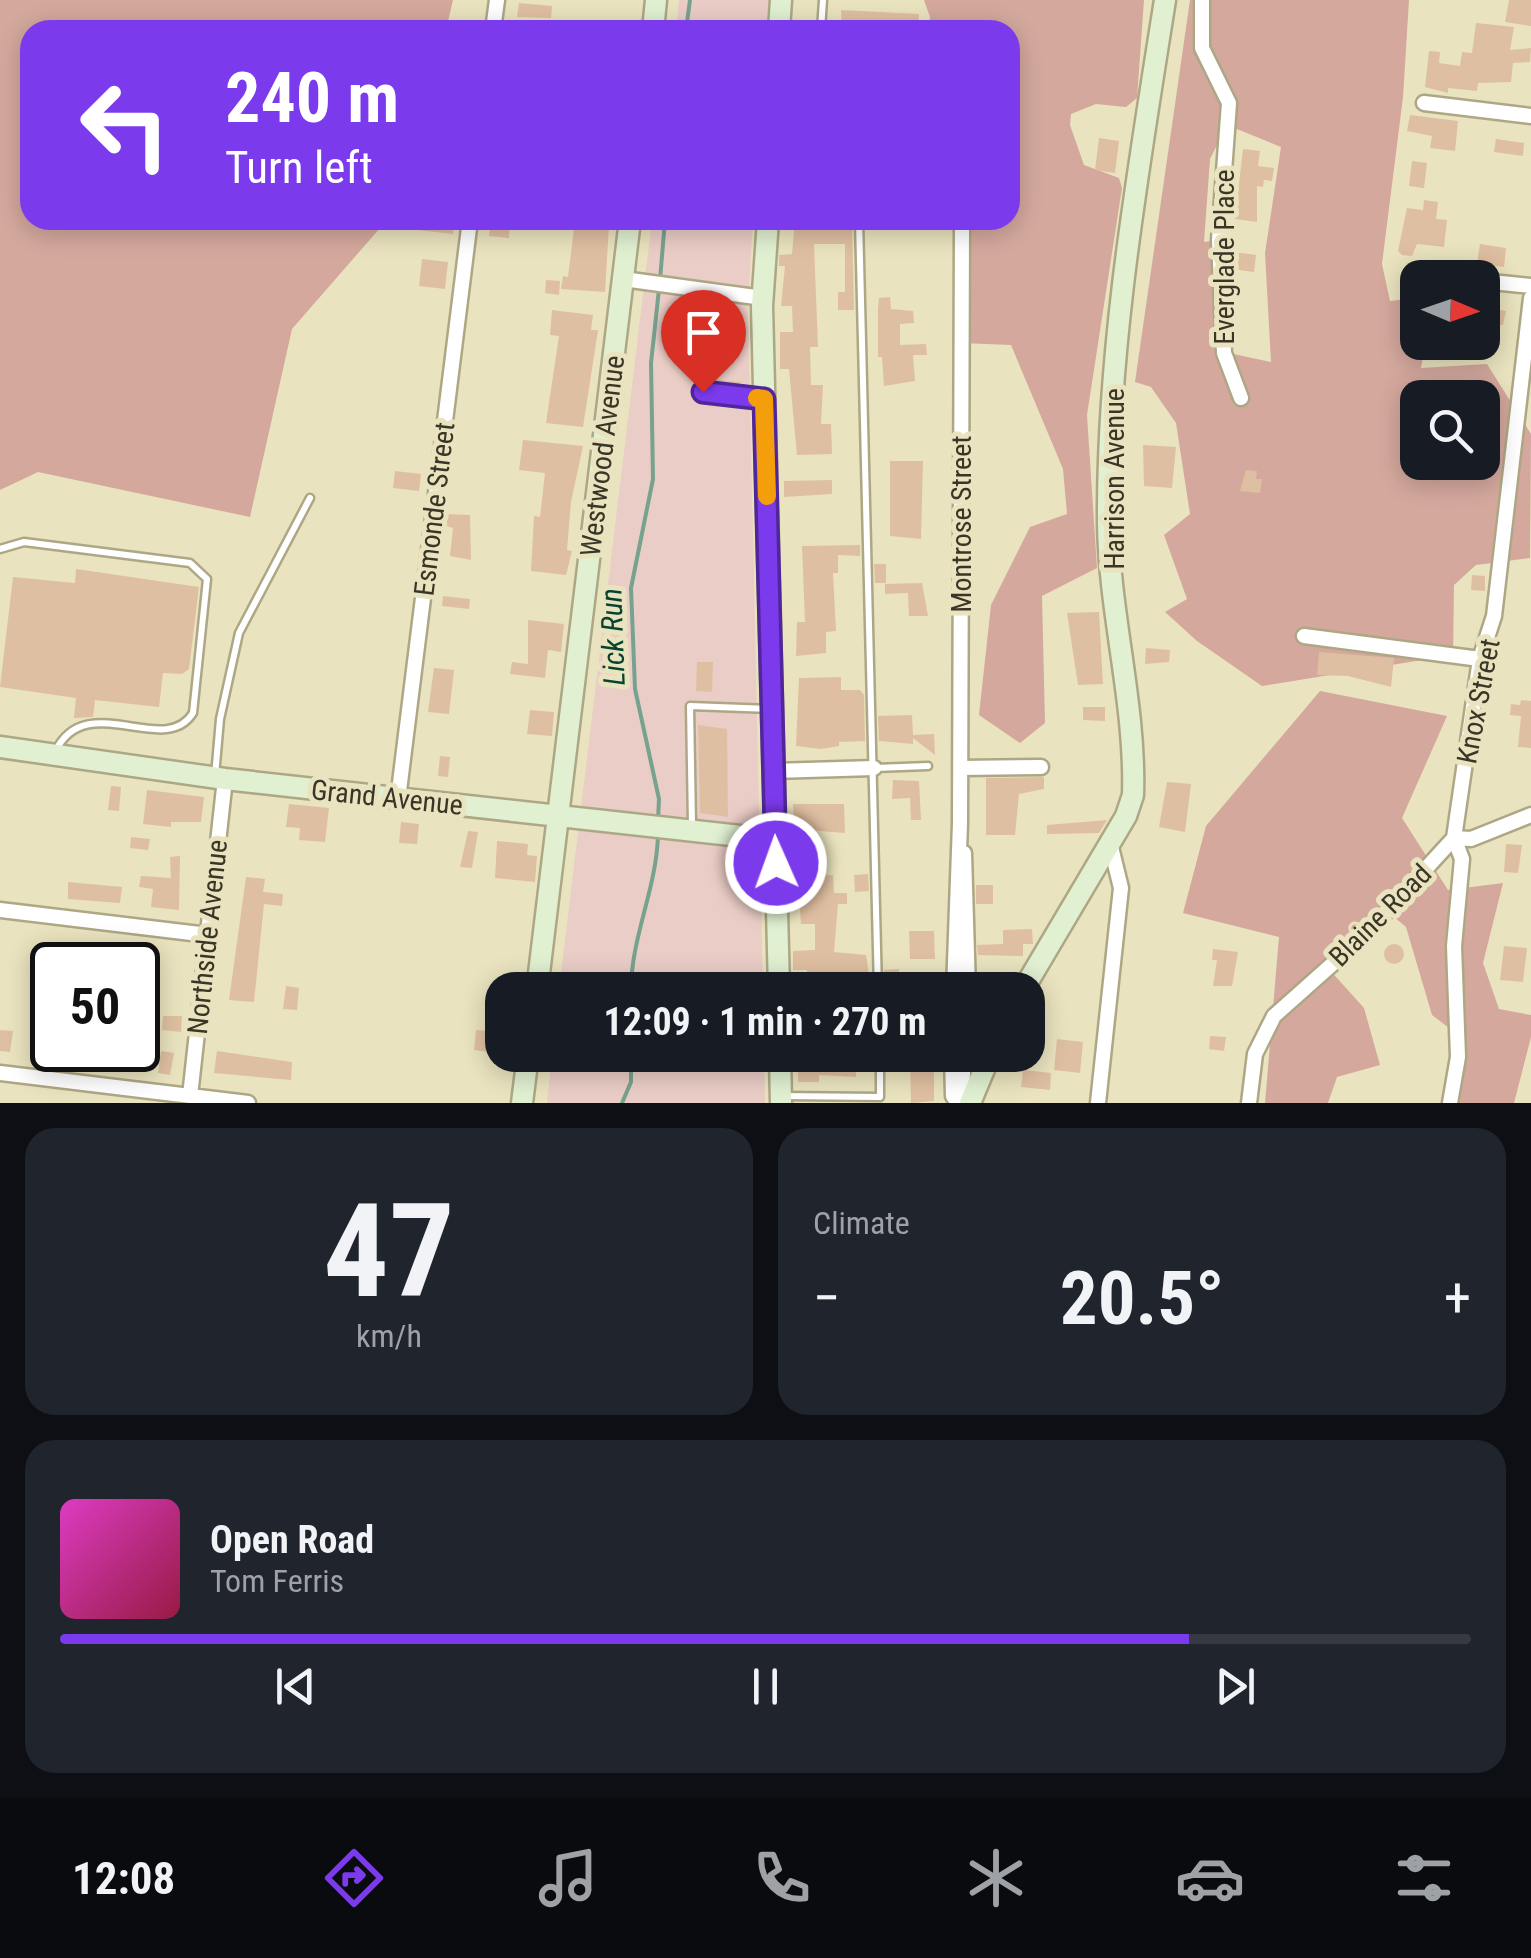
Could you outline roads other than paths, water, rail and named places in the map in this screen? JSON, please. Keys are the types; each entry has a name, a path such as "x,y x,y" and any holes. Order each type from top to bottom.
{"main road":[{"name":"Harrison Avenue","path":"1034,972 1130,808 1134,777 1108,528 1113,400 1165,0"},
{"name":"Westwood Avenue","path":"539,972 629,230"},
{"path":"767,230 763,298 764,399 779,972"},
{"name":"Grand Avenue","path":"0,747 53,758 776,840"},
{"path":"522,1103 526,1072"},
{"path":"780,1072 781,1100"},
{"path":"964,1103 981,1072"}],"street":[{"name":"Everglade Place","path":"1202,0 1202,48 1229,103 1219,240 1224,353 1240,398"},
{"path":"1424,103 1531,116"},
{"name":"Esmonde Street","path":"398,799 469,230"},
{"name":"Montrose Street","path":"955,972 960,822 962,230"},
{"path":"623,279 763,298"},
{"path":"1500,283 1531,286"},
{"name":"Knox Street","path":"1450,1103 1458,1057 1454,946 1462,859 1454,838 1480,659 1494,616 1531,298"},
{"path":"1304,636 1480,659"},
{"path":"960,768 1041,767"},
{"path":"773,771 874,768"},
{"name":"Northside Avenue","path":"190,1096 220,778"},
{"path":"1454,838 1471,839 1531,816"},
{"name":"Montrose Street","path":"960,822 967,972"},
{"name":"Blaine Road","path":"1249,1103 1255,1054 1285,1003 1364,934 1454,838"},
{"path":"1098,1103 1122,888 1110,843"},
{"path":"0,910 208,935"},
{"path":"952,1072 953,1096 964,1103"},
{"path":"964,1072 964,1103"},
{"path":"0,1073 248,1103"}],"lane":[{"path":"860,230 878,972"},
{"path":"703,392 764,399"},
{"path":"220,778 220,718 239,633 310,498"},
{"path":"0,549 24,542 190,564 207,579 194,713 187,723 171,730 88,724 69,732 53,758"},
{"path":"682,830 690,706 772,709"},
{"path":"874,768 928,766"},
{"path":"781,1100 880,1097 880,1072"}],"waterway":[{"name":"Lick Run","path":"687,20 690,0"},
{"name":"Lick Run","path":"660,280 664,230"},
{"name":"Lick Run","path":"658,820 659,799 635,689 631,588 653,479 651,363 659,289"},
{"name":"Lick Run","path":"632,972 658,834"},
{"name":"Lick Run","path":"622,1103 631,1072"}]}
